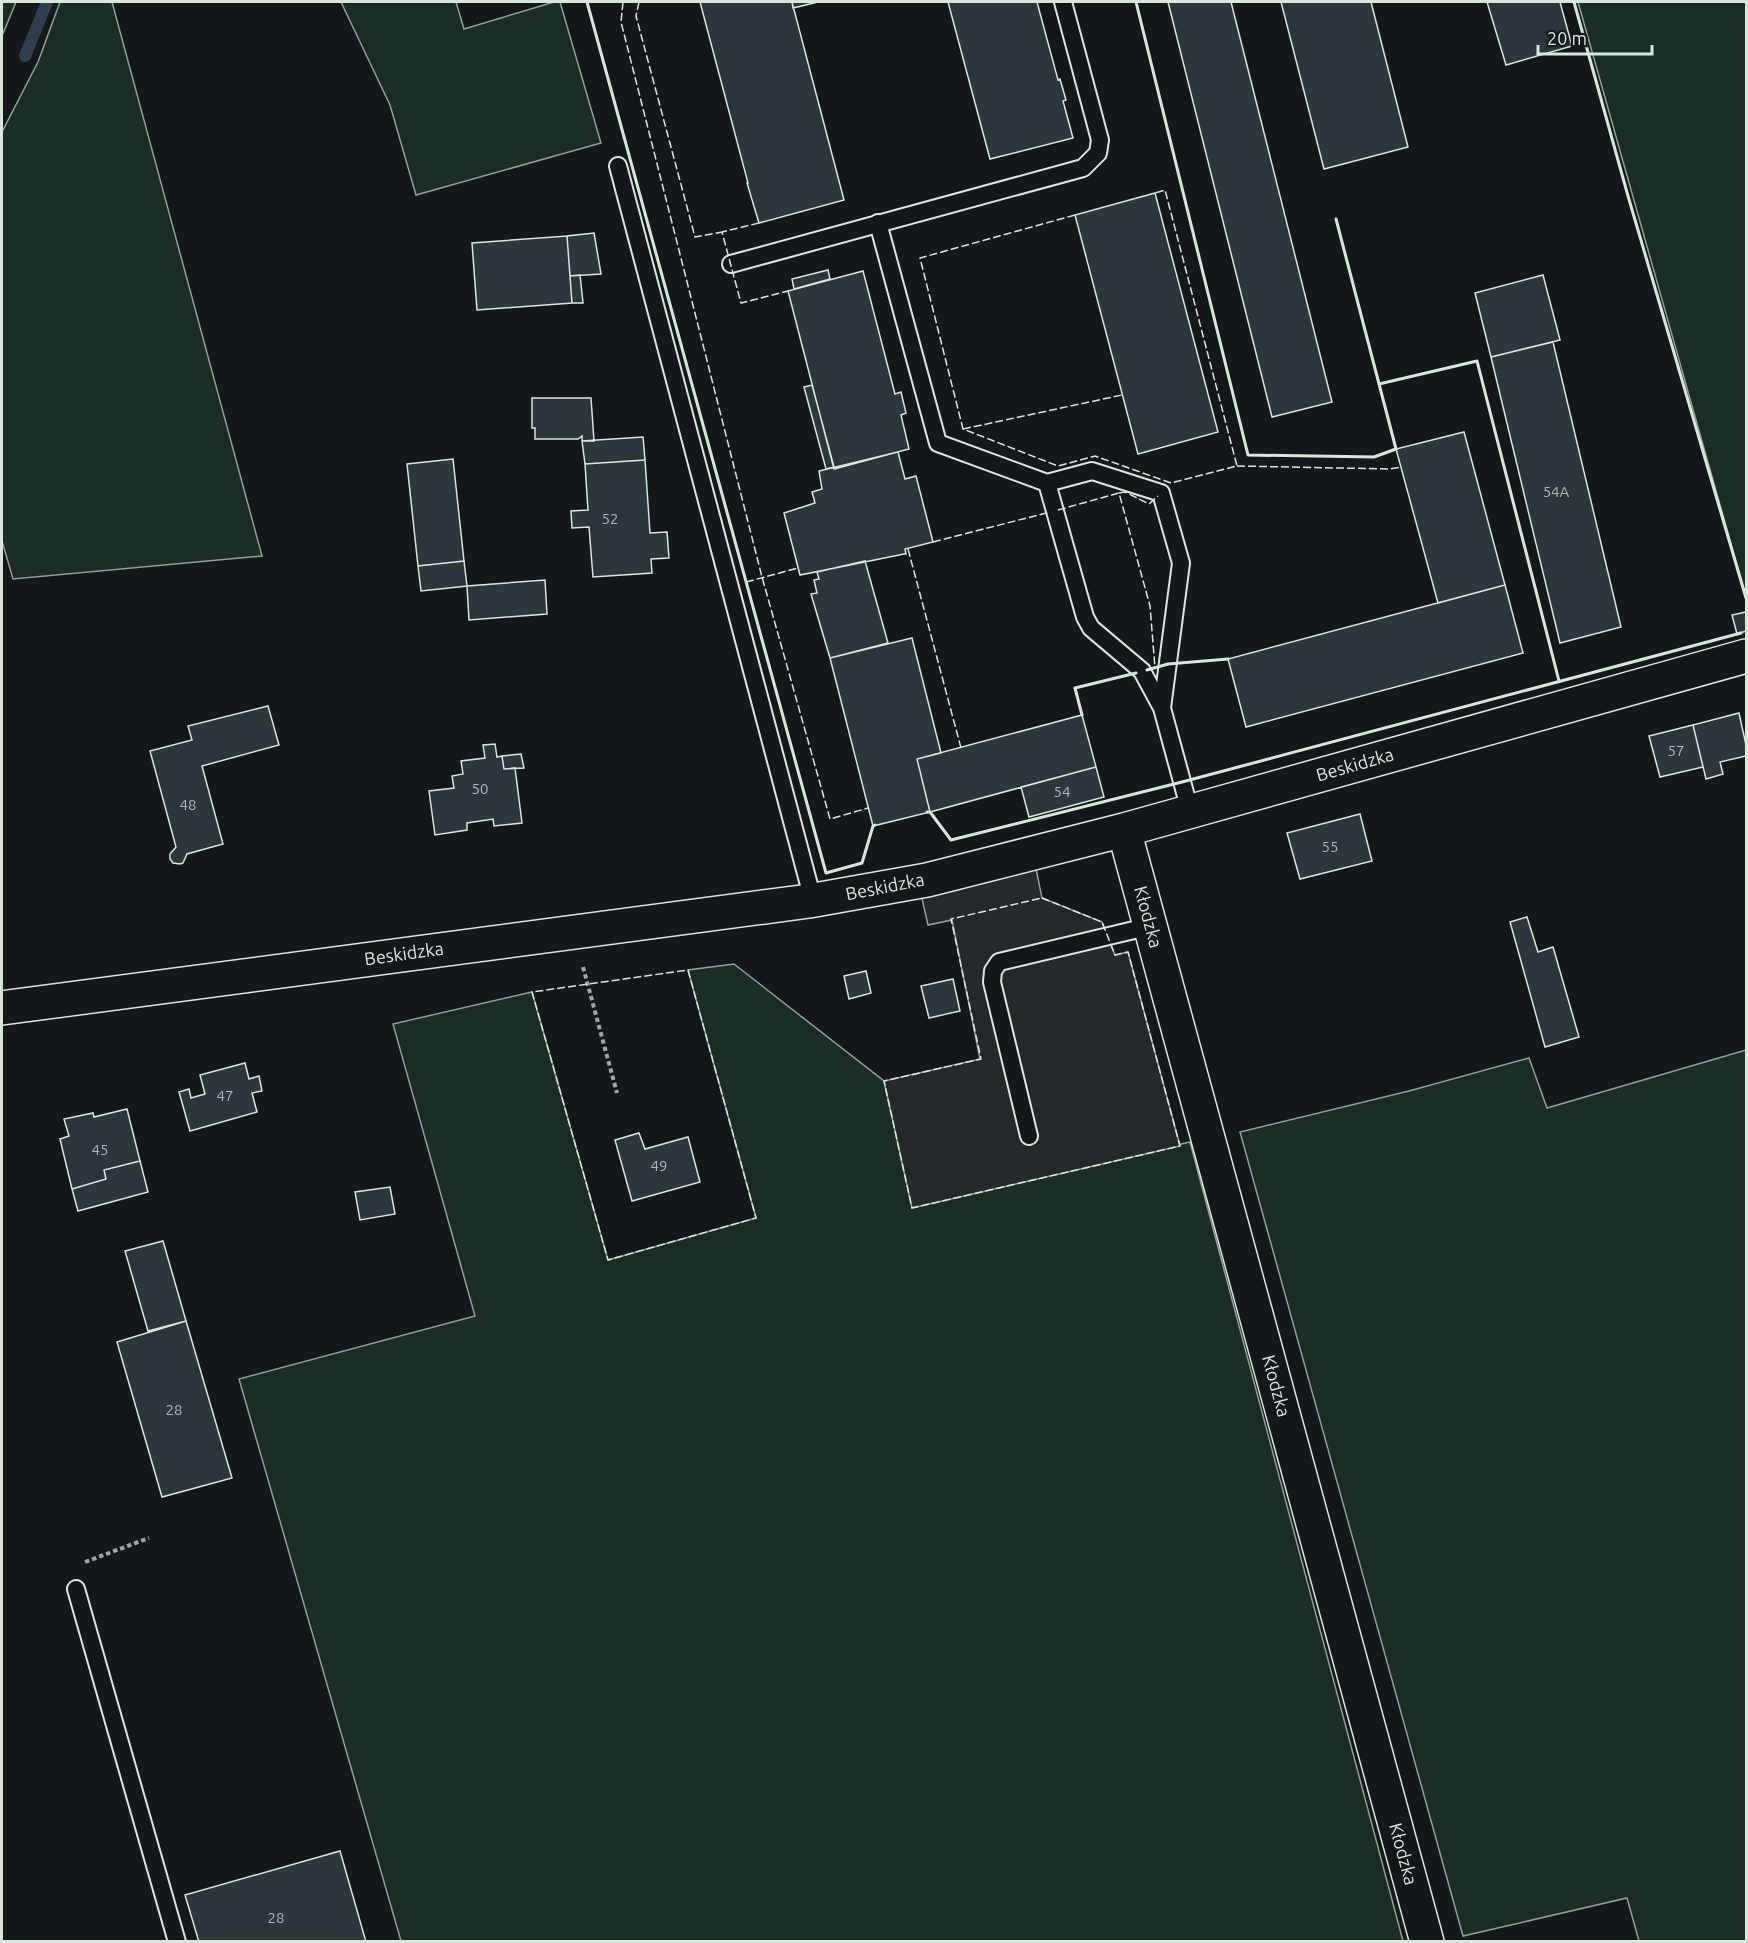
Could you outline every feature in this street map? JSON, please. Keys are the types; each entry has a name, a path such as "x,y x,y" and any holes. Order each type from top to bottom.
{"street":[{"name":"Beskidzka","path":"2,1008 813,900 927,880 1124,830 1746,656"},
{"name":"Kłodzka","path":"1124,830 1427,1941"}],"lane":[{"path":"731,264 1083,168 1098,153 1100,140 1063,2"},
{"path":"618,166 813,900"},
{"path":"878,223 938,443 1047,483 1092,471 1161,494 1182,563 1162,708"},
{"path":"1047,483 1085,617 1091,627 1143,671 1162,708 1190,811"},
{"path":"1029,1136 992,982 993,971 999,962 1151,926"},
{"path":"76,1589 177,1941"}],"path":[{"path":"574,932 617,1093"},
{"path":"76,1589 76,1572 87,1560 149,1538"}],"green space":[{"path":"2,2 16,2 2,36"},
{"path":"60,2 112,2 262,556 13,579 2,541 2,132 38,62"},
{"path":"341,2 456,2 464,29 560,2 601,143 416,195 390,105"},
{"path":"1578,2 1746,2 1746,597"},
{"path":"734,964 884,1081 913,1207 1190,1142 1403,1941 401,1941 239,1379 475,1316 393,1024 532,992 608,1260 756,1218 688,970"},
{"path":"1746,1050 1746,1941 1639,1941 1627,1898 1463,1936 1240,1132 1409,1091 1529,1058 1547,1108"}],"shaded area":[{"path":"1035,864 1042,898 1102,922 1115,955 1128,952 1180,1146 912,1208 884,1081 980,1059 952,920 928,925 921,894"}],"building":[{"path":"700,2 792,2 844,200 759,223"},
{"path":"792,2 818,2 793,8"},
{"path":"948,2 1037,2 1058,80 1060,79 1066,100 1063,101 1073,138 990,159"},
{"path":"1168,2 1231,2 1332,402 1272,417"},
{"path":"1281,2 1371,2 1408,147 1324,169"},
{"path":"1487,2 1560,2 1572,46 1506,65"},
{"path":"1155,193 1218,432 1138,454 1075,215"},
{"path":"594,233 601,274 570,276 567,236"},
{"path":"567,236 572,303 477,310 472,243"},
{"path":"828,270 830,279 794,289 792,279"},
{"path":"863,271 895,394 901,392 906,413 901,415 909,449 834,469 788,291"},
{"path":"580,275 583,303 572,303 570,276"},
{"path":"1543,275 1560,340 1491,357 1475,293"},
{"path":"1553,342 1621,627 1560,643 1491,357"},
{"path":"812,385 834,467 826,469 804,387"},
{"path":"532,398 591,398 594,441 582,441 582,436 578,439 535,439 535,428 532,428"},
{"path":"1464,432 1505,585 1438,603 1396,449"},
{"path":"643,437 645,460 585,464 582,441"},
{"path":"898,452 905,479 916,476 933,542 905,549 906,554 800,575 784,513 815,503 812,492 822,489 819,471"},
{"path":"453,459 464,561 418,566 407,464"},
{"path":"645,460 650,533 667,532 669,558 651,559 652,573 593,577 589,527 572,528 571,511 588,510 585,464"},
{"path":"464,561 467,586 421,591 418,566"},
{"path":"865,561 888,643 830,658 811,594 817,593 814,580 819,579 817,572"},
{"path":"545,580 547,614 469,620 467,586"},
{"path":"1505,585 1523,653 1246,727 1228,659"},
{"path":"1746,612 1746,631 1737,634 1732,615"},
{"path":"912,638 941,753 917,759 930,812 873,826 830,658"},
{"path":"268,706 279,745 202,766 223,844 187,854 183,863 173,863 170,854 176,847 150,751 192,740 188,726"},
{"path":"1739,713 1746,756 1720,762 1723,774 1706,779 1693,725"},
{"path":"1082,715 1096,767 930,812 917,759"},
{"path":"1693,725 1703,767 1660,777 1649,736"},
{"path":"495,744 497,757 502,756 504,769 515,768 522,823 494,826 493,819 467,823 467,830 435,835 429,791 454,788 452,776 463,774 461,761 485,758 483,745"},
{"path":"521,754 524,768 504,769 502,756"},
{"path":"1096,767 1104,797 1029,817 1021,787"},
{"path":"1360,814 1372,861 1300,879 1287,833"},
{"path":"1527,917 1538,952 1553,947 1579,1037 1545,1047 1510,922"},
{"path":"866,971 871,993 849,999 844,976"},
{"path":"953,979 960,1011 929,1018 921,986"},
{"path":"245,1063 249,1079 259,1076 262,1091 252,1093 257,1112 190,1131 179,1092 189,1089 191,1098 205,1094 200,1075"},
{"path":"127,1109 140,1161 104,1170 106,1179 72,1189 60,1139 69,1136 64,1119 93,1113 94,1117"},
{"path":"639,1133 645,1149 688,1137 700,1182 632,1201 615,1140"},
{"path":"140,1161 148,1192 78,1211 72,1189 106,1179 104,1170"},
{"path":"390,1187 395,1214 360,1220 355,1192"},
{"path":"163,1241 186,1321 148,1331 125,1251"},
{"path":"186,1321 232,1478 162,1497 117,1342"},
{"path":"340,1851 366,1942 199,1942 185,1895"}],"waterway":[{"path":"25,56 47,2"}],"fence":[{"path":"623,2 621,22 762,577 830,819 868,808"},
{"path":"639,2 636,16 695,237 722,232"},
{"path":"1075,215 920,258 963,429 1058,466 1095,456 1171,483 1237,466 1165,190 1155,193"},
{"path":"759,223 722,232 741,303 788,291"},
{"path":"963,429 1122,395"},
{"path":"1237,466 1390,469 1401,467"},
{"path":"1119,493 1125,492 1149,504 1158,496"},
{"path":"1058,510 1119,493 1150,606 1155,668"},
{"path":"933,542 1050,512"},
{"path":"908,549 961,748"},
{"path":"746,582 798,568"},
{"path":"1042,898 1102,922 1115,955 1128,952 1180,1146 912,1208 884,1081 981,1059 951,919 1042,898"},
{"path":"688,970 756,1218 608,1260 532,992 688,970"}],"wall":[{"path":"587,2 826,873 862,863 875,825"},
{"path":"1136,2 1248,455 1374,457 1396,449 1336,219"},
{"path":"1574,2 1628,196 1746,598"},
{"path":"1379,384 1477,361 1559,681"},
{"path":"927,812 930,812 951,840 1182,782 1741,633"},
{"path":"1147,670 1168,664 1228,659"},
{"path":"1082,715 1075,688 1136,673"}]}
